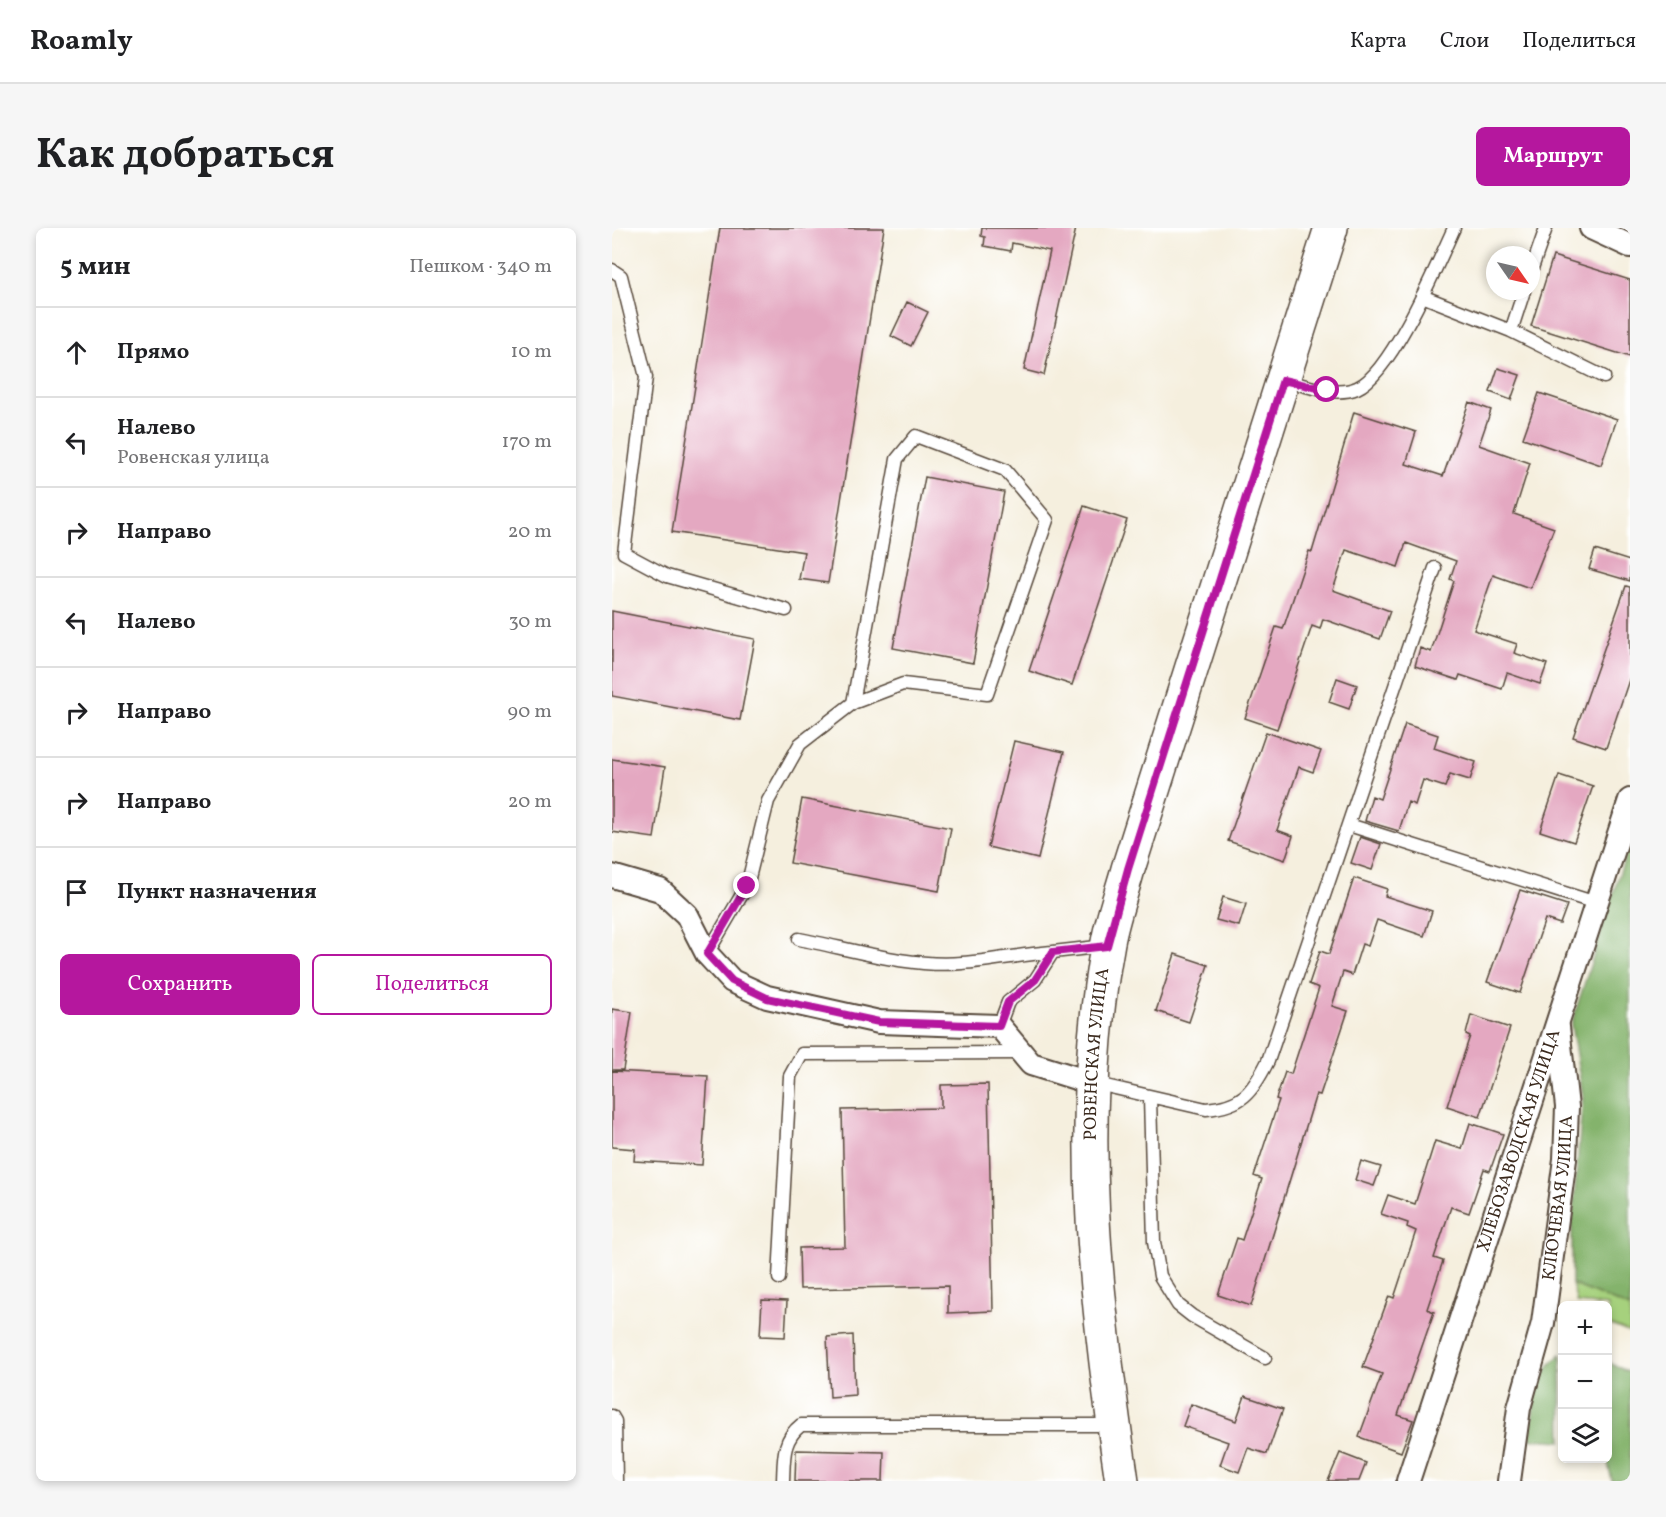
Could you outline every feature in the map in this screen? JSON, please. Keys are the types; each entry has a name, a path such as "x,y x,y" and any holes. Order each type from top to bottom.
{"main road":[{"name":"РОВЕНСКАЯ УЛИЦА","path":"1122,1481 1094,1235 1092,1083 1099,1002 1107,946 1128,869 1331,228"}],"street":[{"path":"1591,228 1630,246"},
{"name":"ХЛЕБОЗАВОДСКАЯ УЛИЦА","path":"1408,1481 1630,800"},
{"path":"612,876 660,890 687,915 707,954 732,981 767,998 879,1022 999,1026 1031,1064 1092,1083"},
{"name":"КЛЮЧЕВАЯ УЛИЦА","path":"1509,1481 1519,1408 1543,1323 1564,1159 1567,1107 1557,1020"}],"lane":[{"path":"1283,380 1340,391 1357,388 1375,375 1422,296 1454,228"},
{"path":"1540,246 1546,228"},
{"path":"612,270 621,276 646,377 624,553 667,576 786,610"},
{"path":"1422,296 1510,331 1604,377"},
{"path":"1510,331 1521,300"},
{"path":"707,954 747,886 768,801 800,744 853,703 903,684 987,694 1047,520 1005,470 916,436 897,459 853,703"},
{"path":"1092,1083 1206,1109 1239,1102 1251,1090 1268,1062 1434,568"},
{"path":"1349,825 1596,903"},
{"path":"799,939 916,962 961,964 1019,954 1107,946"},
{"path":"999,1026 1008,1002 1035,980 1053,952"},
{"path":"779,1278 790,1076 802,1054 1021,1053"},
{"path":"1150,1098 1154,1242 1156,1261 1163,1283 1178,1305 1192,1316 1265,1358"},
{"path":"612,1416 615,1421 616,1481"},
{"path":"783,1481 784,1447 791,1433 801,1425 1114,1425"}],"green space":[{"path":"1630,841 1630,1308 1572,1284 1572,1223 1583,1096 1571,1025"},
{"path":"1572,1284 1630,1308 1630,1333 1612,1326 1612,1301 1576,1301"},
{"path":"1558,1357 1558,1441 1530,1439 1536,1392 1552,1363"},
{"path":"1612,1364 1630,1373 1630,1481 1612,1481 1608,1463 1612,1463"}],"building":[{"path":"720,228 884,228 828,583 799,579 804,552 672,532"},
{"path":"982,228 1076,228 1044,375 1024,370 1050,251 1012,243 1011,251 984,246 985,237 981,236"},
{"path":"1553,256 1630,280 1630,357 1531,326"},
{"path":"907,302 928,312 911,346 891,336"},
{"path":"1498,368 1520,375 1511,400 1490,392"},
{"path":"1539,393 1617,419 1601,465 1523,438"},
{"path":"1469,402 1491,410 1479,445 1530,463 1514,514 1554,528 1530,588 1493,575 1474,630 1517,644 1514,653 1547,664 1540,684 1507,673 1502,689 1460,675 1458,680 1415,666 1420,648 1431,652 1454,581 1450,579 1456,561 1406,543 1398,567 1346,550 1333,590 1390,611 1380,639 1323,619 1320,629 1312,626 1277,729 1245,718 1276,627 1283,629 1309,551 1312,552 1354,412 1416,432 1406,464 1443,476"},
{"path":"925,477 1004,492 973,663 893,648"},
{"path":"1084,506 1127,520 1072,685 1029,671"},
{"path":"1595,550 1630,561 1630,581 1589,569"},
{"path":"1626,586 1630,587 1630,677 1606,748 1573,737"},
{"path":"612,611 755,639 740,720 612,696"},
{"path":"1337,678 1357,685 1349,709 1329,702"},
{"path":"1405,724 1438,735 1434,748 1476,762 1470,780 1450,774 1445,787 1423,780 1415,805 1408,802 1399,831 1365,821 1372,796 1380,799"},
{"path":"1266,732 1321,751 1313,772 1299,767 1277,830 1293,836 1285,860 1228,841"},
{"path":"1014,741 1064,752 1038,859 988,847"},
{"path":"612,759 665,767 654,838 612,832"},
{"path":"1559,775 1593,786 1574,842 1540,831"},
{"path":"802,799 951,828 939,891 790,863"},
{"path":"1360,837 1381,844 1372,870 1351,863"},
{"path":"1354,878 1387,889 1385,896 1432,911 1424,936 1377,920 1368,946 1362,944 1352,975 1343,972 1332,1006 1348,1011 1320,1095 1316,1094 1251,1306 1218,1295 1237,1238 1242,1240 1262,1179 1254,1176 1279,1100 1276,1099 1285,1072 1291,1074 1319,988 1309,984 1320,951 1329,954"},
{"path":"1520,890 1567,905 1560,924 1545,919 1520,993 1487,982"},
{"path":"1223,897 1246,904 1239,926 1216,920"},
{"path":"1175,954 1208,965 1189,1022 1156,1011"},
{"path":"612,1009 632,1012 623,1070 612,1070"},
{"path":"1471,1015 1510,1028 1480,1117 1447,1106 1470,1036 1466,1034"},
{"path":"612,1071 708,1076 702,1165 634,1161 635,1149 612,1147"},
{"path":"988,1084 993,1311 948,1313 948,1286 800,1289 799,1248 845,1247 842,1110 941,1108 941,1085"},
{"path":"1470,1123 1503,1134 1490,1171 1484,1169 1469,1213 1451,1207 1434,1258 1443,1261 1427,1309 1434,1312 1398,1415 1413,1420 1401,1452 1359,1437 1382,1374 1363,1367 1389,1296 1394,1298 1416,1231 1407,1227 1408,1223 1381,1214 1388,1195 1415,1204 1435,1141 1462,1149"},
{"path":"1361,1161 1381,1167 1374,1186 1355,1180"},
{"path":"762,1300 787,1301 785,1337 760,1336"},
{"path":"853,1335 855,1395 830,1397 827,1337"},
{"path":"1245,1396 1283,1409 1267,1454 1248,1448 1239,1472 1220,1465 1228,1442 1183,1426 1191,1404 1236,1421"},
{"path":"796,1450 884,1452 883,1481 795,1481"},
{"path":"1340,1453 1366,1463 1359,1481 1328,1481"}],"route":[{"path":"747,886 707,954 732,981 767,998 879,1022 999,1026 1008,1002 1035,980 1053,952 1107,946 1128,869 1283,380 1327,390"}]}
